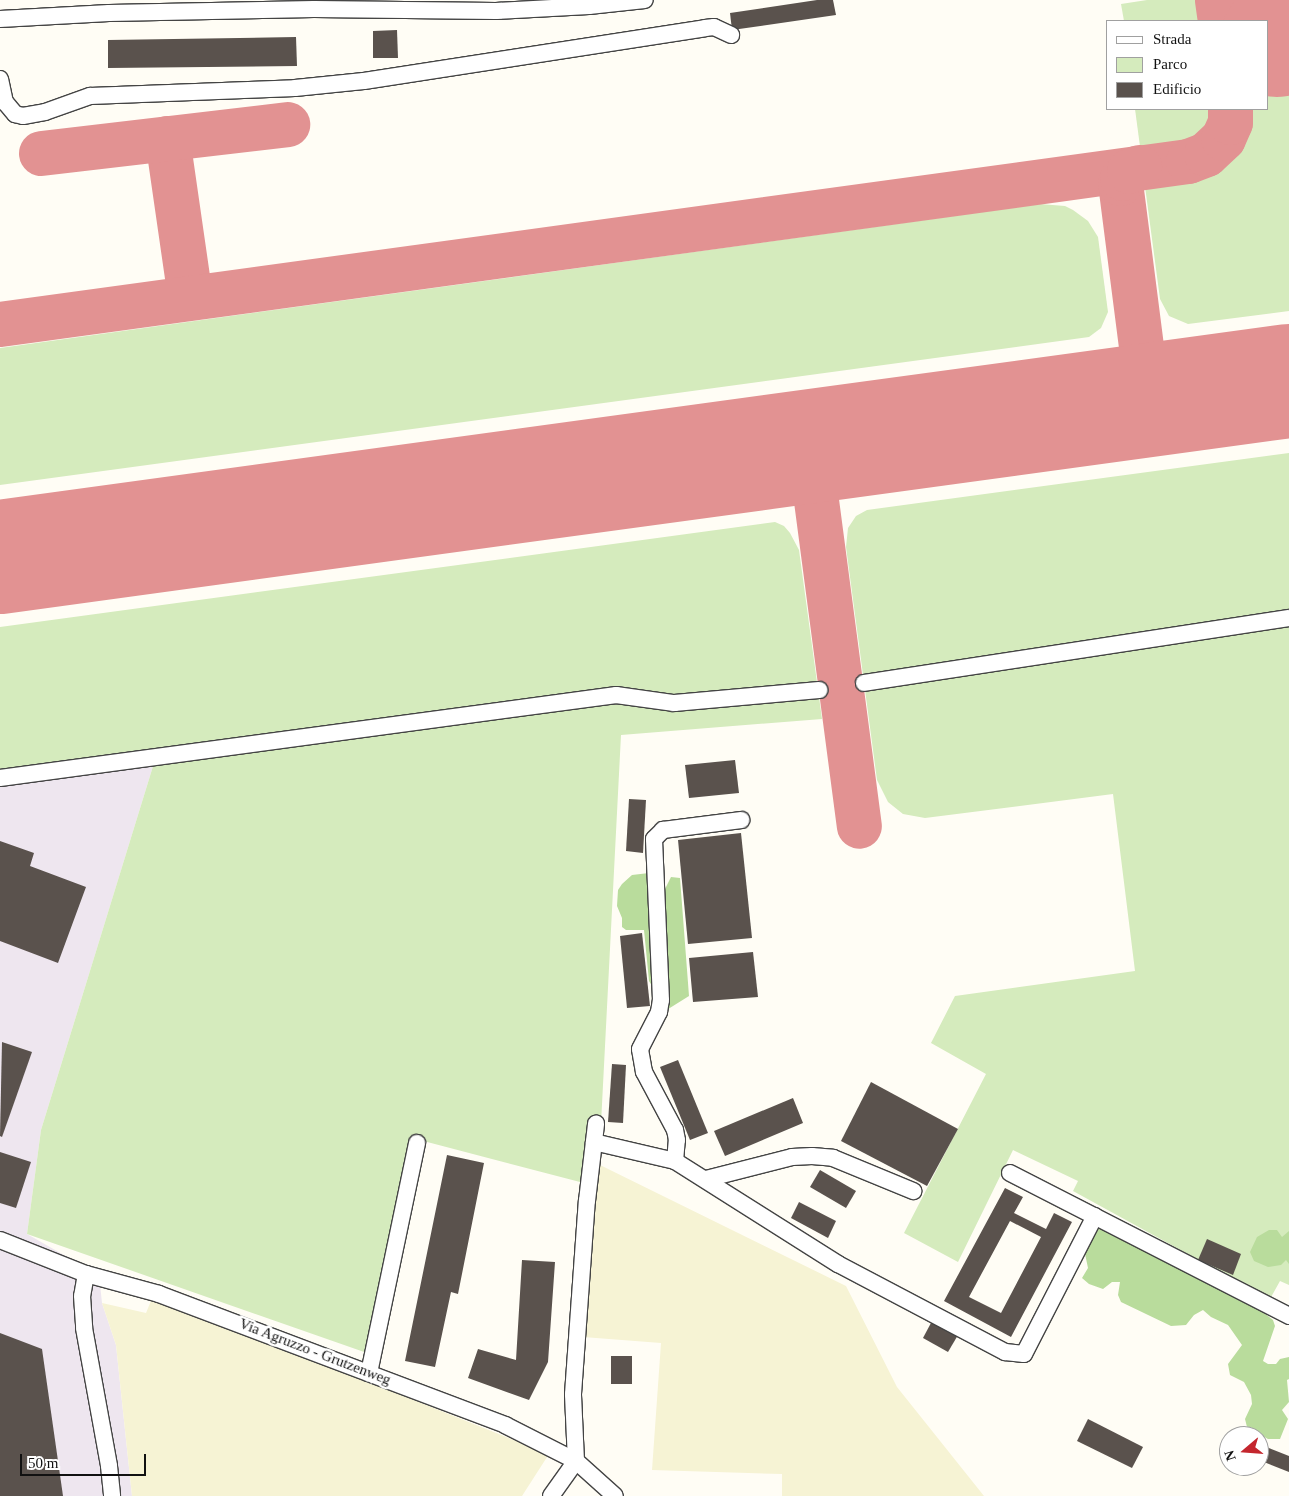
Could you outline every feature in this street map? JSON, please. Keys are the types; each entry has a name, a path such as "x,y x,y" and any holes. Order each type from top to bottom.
{"street":[{"path":"0,19 109,6 496,11 589,6 645,0"},
{"path":"0,79 6,102 15,114 23,116 45,112 90,96 295,88 364,80 705,28 714,27 730,35"},
{"path":"864,683 1289,618"},
{"path":"0,778 616,695 674,703 818,690"},
{"path":"676,1161 677,1140 675,1130 644,1072 640,1049 659,1012 661,1000 654,839 663,830 741,820"},
{"path":"551,1496 576,1461 573,1394 587,1201 596,1124"},
{"path":"594,1142 676,1161 838,1264 1005,1352 1024,1354 1095,1216"},
{"path":"369,1373 417,1143"},
{"path":"706,1179 792,1157 812,1156 833,1158 913,1191"},
{"path":"1010,1173 1289,1316"},
{"name":"Via Agruzzo - Grutzenweg","path":"0,1240 86,1274 159,1294 505,1425 576,1461 615,1496"},
{"path":"86,1274 82,1296 84,1328 109,1466 112,1496"}],"shaded area":[{"path":"154,763 41,1130 27,1234 99,1275 102,1303 116,1345 132,1496 0,1496 0,784"},
{"path":"598,1164 846,1286 897,1387 984,1496 782,1496 782,1474 652,1470 661,1343 583,1337"},
{"path":"153,1296 549,1454 522,1496 132,1496 116,1345 102,1303 146,1313"}],"green space":[{"path":"1147,0 1204,0 1207,20 1124,20 1121,4"},
{"path":"1228,0 1289,0 1289,311 1188,324 1169,316 1160,299 1144,179 1188,173 1210,167 1227,154 1238,138 1243,118 1242,110 1269,110 1269,20 1231,20"},
{"path":"1135,110 1219,110 1215,127 1207,139 1194,150 1141,154"},
{"path":"1040,204 1065,206 1073,210 1088,221 1098,237 1108,312 1101,328 1089,337 0,485 0,348"},
{"path":"1289,453 1289,1285 1280,1281 1270,1299 1073,1191 1078,1181 1013,1150 958,1262 904,1233 986,1074 931,1043 955,996 1135,971 1113,794 925,818 903,814 888,802 877,780 846,547 848,528 856,516 867,510"},
{"path":"775,522 784,526 790,533 799,550 822,719 621,735 601,1124 580,1182 412,1138 367,1353 27,1234 41,1130 154,763 0,773 0,627"},
{"path":"649,873 663,893 671,877 680,878 689,996 665,1011 656,1006 652,999 654,989 649,981 644,930 626,930 622,927 622,918 617,906 618,890 622,884 632,875"},
{"path":"1098,1229 1106,1230 1263,1312 1273,1320 1275,1326 1263,1361 1268,1364 1276,1364 1280,1359 1289,1357 1289,1379 1287,1380 1289,1402 1282,1410 1288,1419 1280,1439 1269,1439 1269,1426 1247,1426 1245,1419 1252,1404 1251,1395 1244,1382 1230,1375 1228,1364 1242,1345 1228,1325 1211,1317 1203,1310 1194,1315 1186,1325 1171,1326 1121,1302 1118,1295 1120,1282 1112,1282 1103,1289 1089,1284 1082,1278 1088,1268 1084,1249 1090,1235"},
{"path":"1269,1230 1277,1230 1282,1237 1289,1231 1289,1264 1286,1260 1281,1265 1268,1267 1254,1261 1250,1252 1257,1237"}],"building":[{"path":"817,0 833,0 836,15 732,30 730,13"},
{"path":"397,30 398,58 373,58 373,31"},
{"path":"296,37 297,66 108,68 108,40"},
{"path":"735,760 739,793 689,798 685,765"},
{"path":"629,799 646,800 643,853 626,851"},
{"path":"741,833 752,938 688,944 678,840"},
{"path":"0,841 34,853 30,866 86,887 58,963 0,941"},
{"path":"642,933 650,1006 627,1008 620,936"},
{"path":"753,952 758,997 693,1002 689,958"},
{"path":"2,1042 32,1052 2,1137 0,1136"},
{"path":"678,1060 708,1133 690,1140 660,1067"},
{"path":"612,1064 626,1065 623,1123 608,1122"},
{"path":"871,1082 958,1129 927,1186 841,1141"},
{"path":"793,1098 803,1123 725,1156 714,1131"},
{"path":"0,1152 31,1162 16,1208 0,1203"},
{"path":"447,1155 484,1163 458,1294 451,1292 435,1367 405,1361"},
{"path":"820,1170 856,1191 846,1208 810,1187"},
{"path":"1005,1188 1023,1197 1014,1213 1046,1229 1054,1213 1072,1222 1011,1337 944,1301","holes":["1010,1221 1041,1237 1001,1313 969,1297"]},
{"path":"799,1202 836,1221 828,1238 791,1218"},
{"path":"1207,1239 1241,1254 1233,1275 1198,1260"},
{"path":"522,1260 555,1262 548,1362 529,1400 468,1378 478,1349 516,1360"},
{"path":"932,1321 958,1335 948,1352 923,1338"},
{"path":"0,1333 42,1349 63,1496 0,1496"},
{"path":"611,1356 632,1356 632,1384 611,1384"},
{"path":"1088,1419 1143,1447 1132,1468 1077,1441"},
{"path":"1269,1448 1289,1456 1289,1472 1269,1464"}],"taxiway":[{"path":"1217,0 1220,20"},
{"path":"1269,41 1277,40"},
{"path":"0,324 1188,161 1206,154 1223,138 1230,122 1230,110"},
{"path":"41,153 287,124"},
{"path":"167,138 190,297"},
{"path":"1094,408 1124,398 1133,391 1142,373 1143,362 1120,183 1129,171 1139,167"},
{"path":"1143,362 1151,379 1158,385 1172,391 1198,393"},
{"path":"809,447 859,826"}],"runway":[{"path":"1277,40 1289,38"},
{"path":"0,557 1289,381"}]}
